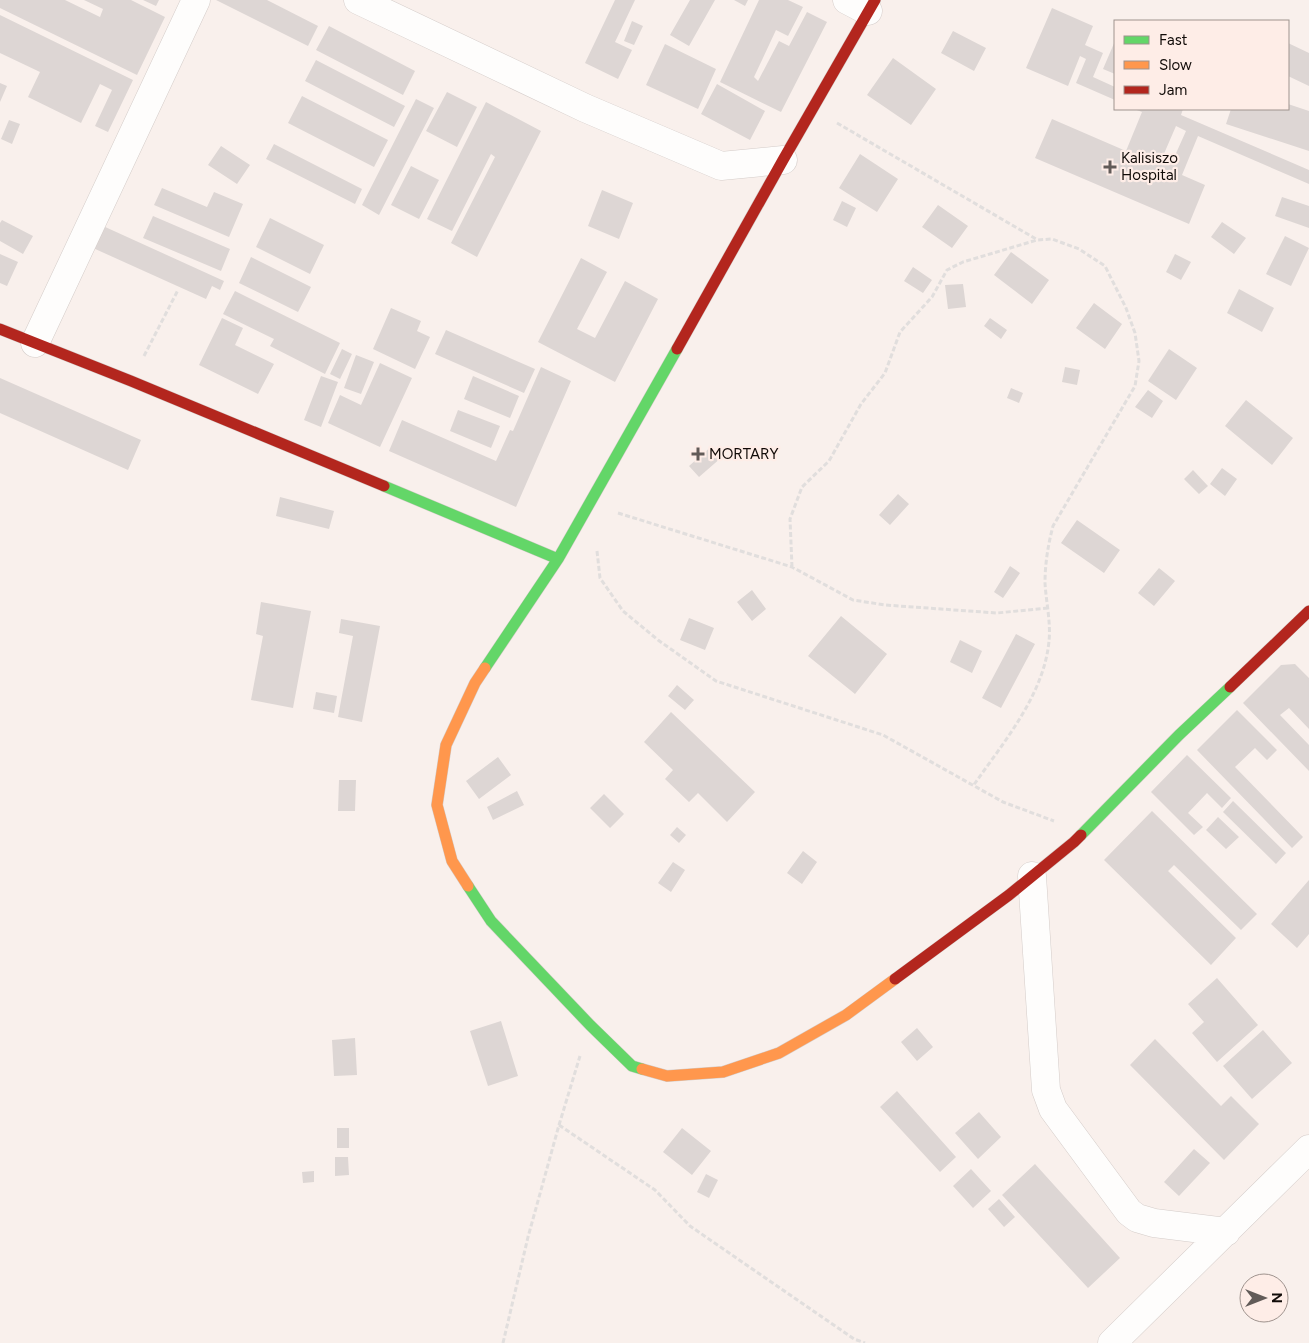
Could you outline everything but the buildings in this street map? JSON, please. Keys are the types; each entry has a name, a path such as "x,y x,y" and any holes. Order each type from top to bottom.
{"street":[{"path":"35,343 196,0"},
{"path":"358,0 585,108 721,166 783,160"},
{"path":"863,4 812,109 596,493 558,559 475,684 446,745 437,805 452,861 490,920 590,1025 632,1066 667,1076 723,1072 779,1052 846,1015 1009,894 1074,842 1179,735 1309,613"},
{"path":"0,329 131,381 558,559"},
{"path":"1032,876 1046,1090 1053,1109 1133,1215 1154,1223 1226,1232"},
{"path":"1112,1343 1309,1149"}],"path":[{"path":"812,109 1037,240"},
{"path":"792,567 790,519 802,487 829,461 861,404 885,373 900,332 932,297 947,270 963,262 1037,240 1052,239 1079,249 1105,266 1113,280 1135,333 1139,360 1135,386 1053,526 1047,548 1045,581 1049,640 1045,663 1037,687 1018,720 973,786"},
{"path":"131,381 178,290"},
{"path":"596,493 596,507 792,567 853,600 885,606 996,613 1047,608"},
{"path":"597,550 600,578 623,611 658,640 716,680 884,734 1003,802 1084,831"},
{"path":"502,1343 528,1237 559,1125 590,1025"},
{"path":"559,1125 655,1190 690,1226 854,1339 865,1343"}],"traffic: fast":[{"path":"485,668 558,559 677,349"},
{"path":"384,486 558,559"},
{"path":"1081,835 1179,735 1230,687"},
{"path":"468,886 491,921 590,1025 632,1066 642,1069"}],"traffic: slow":[{"path":"468,886 452,861 437,805 446,745 475,683 485,668"},
{"path":"642,1069 667,1076 723,1072 779,1053 846,1015 895,979"}],"traffic: jam":[{"path":"677,349 875,0"},
{"path":"0,329 384,486"},
{"path":"1230,687 1309,611"},
{"path":"895,979 1009,895 1081,835"}],"place":[{"name":"Kalisiszo Hospital","path":"1110,167"},
{"name":"MORTARY","path":"698,454"}]}
